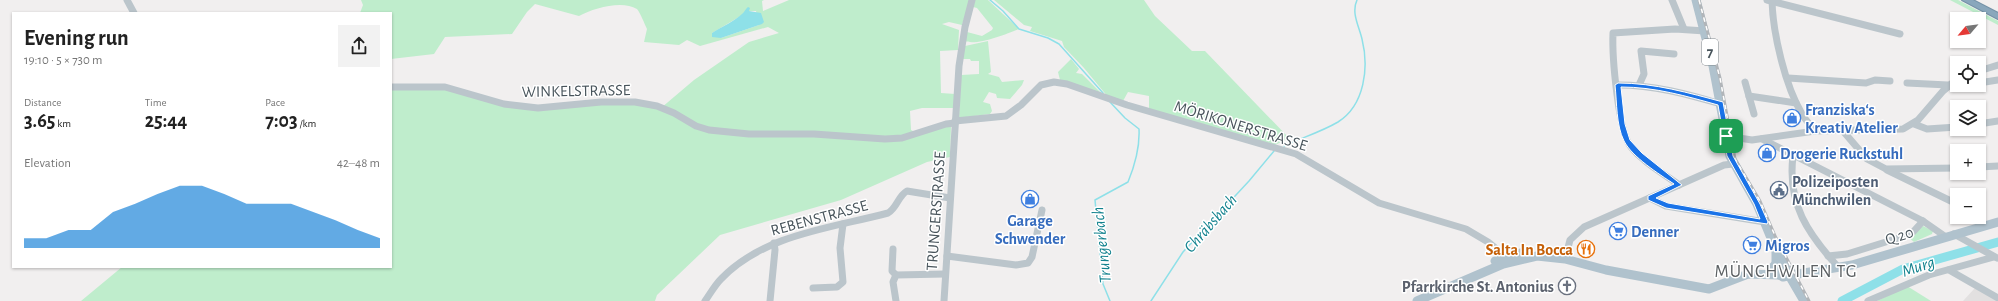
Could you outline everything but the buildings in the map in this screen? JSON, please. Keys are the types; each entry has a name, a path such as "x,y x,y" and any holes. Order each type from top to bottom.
{"highway":[{"path":"1966,0 1998,16"},
{"path":"1976,0 1998,11"}],"main road":[{"name":"7","path":"1696,0 1705,31 1721,104 1727,147 1733,164 1754,198 1776,250 1783,271 1802,298"},
{"name":"Q 20","path":"1783,271 1808,271 1839,268 1878,258 1998,222"},
{"path":"1417,301 1509,259 1537,256 1565,257 1615,271 1709,289 1720,287 1739,276 1783,271"}],"street":[{"path":"127,0 133,12"},
{"path":"955,122 959,66 965,28 972,0"},
{"path":"1672,0 1684,29"},
{"path":"1815,131 1796,103 1773,24 1769,1 1900,34"},
{"path":"1679,185 1639,155 1627,141 1622,124 1613,33 1684,29 1705,31"},
{"path":"1639,85 1644,74 1642,52 1674,54"},
{"path":"1986,69 1998,65"},
{"path":"1788,78 1866,83 1875,80 1890,81"},
{"path":"1986,82 1998,80"},
{"name":"MÖRIKONERSTRASSE","path":"902,138 955,122 1006,116 1021,105 1041,85 1054,82 1067,84 1127,105 1296,154 1379,203 1466,229 1488,242 1509,259"},
{"path":"1745,82 1754,114"},
{"path":"1907,83 1950,83"},
{"path":"1618,85 1639,85 1675,91 1721,104"},
{"name":"WINKELSTRASSE","path":"392,87 445,87 504,104 527,107 552,107 601,102 635,102 657,106 674,113 696,126 710,130 749,134 814,134 885,140 902,138"},
{"path":"1726,136 1762,139 1815,131 1898,130 1914,124 1950,87"},
{"path":"1749,96 1796,103"},
{"path":"1986,123 1998,121"},
{"name":"TRUNGERSTRASSE","path":"944,301 955,122"},
{"path":"1914,124 1927,129 1950,127"},
{"path":"1843,131 1867,158 1950,201"},
{"path":"1762,139 1950,236 1967,242 1996,258"},
{"path":"1794,156 1790,179 1795,202 1818,244 1839,268"},
{"path":"1565,257 1565,250 1569,241 1577,231 1724,165 1733,164"},
{"path":"1986,167 1998,166"},
{"path":"1886,169 1950,168"},
{"name":"REBENSTRASSE","path":"705,301 716,284 732,268 774,243 801,234 891,212 898,206 901,196 905,192 912,191 950,198"},
{"path":"1650,198 1666,206 1764,222"},
{"path":"947,256 1016,265 1028,264 1032,257 1042,210"},
{"path":"1828,256 1847,254 1905,236 1913,232 1923,221"},
{"path":"813,288 837,287 843,282 840,248 843,224"},
{"path":"770,301 775,250 774,243"},
{"path":"893,249 892,271 896,275 945,274"},
{"path":"1868,301 1917,279 1996,258"},
{"path":"1949,270 1998,298"},
{"path":"896,275 893,282 896,301"}],"shaded area":[{"path":"1975,288 1998,301 1963,301"}],"green space":[{"path":"361,0 764,0 762,1 763,11 789,0 970,0 962,25 949,22 942,24 959,30 958,50 940,51 941,93 955,94 954,108 922,108 910,111 911,130 915,132 945,126 951,127 950,157 927,162 841,200 720,235 657,295 655,301 81,301 121,268 392,268 392,88 441,88 511,107 628,103 661,108 694,80 749,42 779,33 768,27 700,46 687,40 679,45 644,42 647,29 637,9 631,6 608,6 592,10 579,16 535,4 527,12 512,34 445,37 434,54 392,59 392,12 360,12 363,5","holes":["749,11 756,11 759,25 721,38 712,33"]},
{"path":"974,0 988,0 1019,29 983,41 965,41 967,32 982,36 993,28 977,8 973,7"},
{"path":"994,0 1144,0 1155,16 1192,51 1205,51 1289,138 1275,145 1149,110 1149,96 1128,92 1123,101 1108,97 1064,47 1062,41 1030,31 1032,27 1024,25"},
{"path":"1950,0 1958,0 1981,12 1973,12"},
{"path":"1986,15 1998,21 1998,25 1986,19"},
{"path":"988,41 991,72 988,74 999,77 1002,82 1024,80 1022,85 1010,99 997,98 996,94 989,92 983,102 990,104 992,111 990,114 959,118 961,75 979,74 979,61 962,59 965,46"},
{"path":"1071,59 1079,69 1076,73 1082,74 1103,95 1060,80 1058,72"},
{"path":"1923,226 1933,231 1932,234 1914,242 1908,237"},
{"path":"1907,286 1931,301 1877,301"}],"water":[{"path":"748,7 750,8 749,11 761,13 764,22 762,24 721,38 712,37 712,33 736,19"}],"waterway":[{"name":"Trungerbach","path":"990,0 1003,11 1019,29 1048,38 1059,44 1103,93"},
{"name":"Chräbsbach","path":"1284,146 1338,122 1347,115 1354,106 1363,85 1365,73 1364,50 1355,15 1355,5 1357,0"},
{"name":"Trungerbach","path":"1110,102 1125,118 1139,129 1139,143 1133,169 1128,182 1095,200 1103,284 1110,301"},
{"name":"Chräbsbach","path":"1151,301 1183,252 1249,181 1274,151"},
{"name":"Murg","path":"1842,301 1903,269 1998,242"}],"railway":[{"path":"1699,0 1720,78 1735,159 1760,201 1776,238 1809,301"}],"place":[{"name":"Franziska‘s Kreativ Atelier","path":"1792,118"},
{"name":"Drogerie Ruckstuhl","path":"1767,153"},
{"name":"Polizeiposten Münchwilen","path":"1779,190"},
{"name":"Garage Schwender","path":"1030,199"},
{"name":"Denner","path":"1618,231"},
{"name":"Migros","path":"1752,245"},
{"name":"Salta In Bocca","path":"1586,249"},
{"name":"Pfarrkirche St. Antonius","path":"1567,286"}],"district":[{"name":"MÜNCHWILEN TG","path":"1786,271"}],"route":[{"path":"1618,85 1639,85 1675,91 1687,96 1705,99 1721,104 1726,136 1727,147 1733,164 1748,187 1764,222 1666,206 1650,198 1679,185 1639,155 1627,141 1622,124 1618,85"}]}
